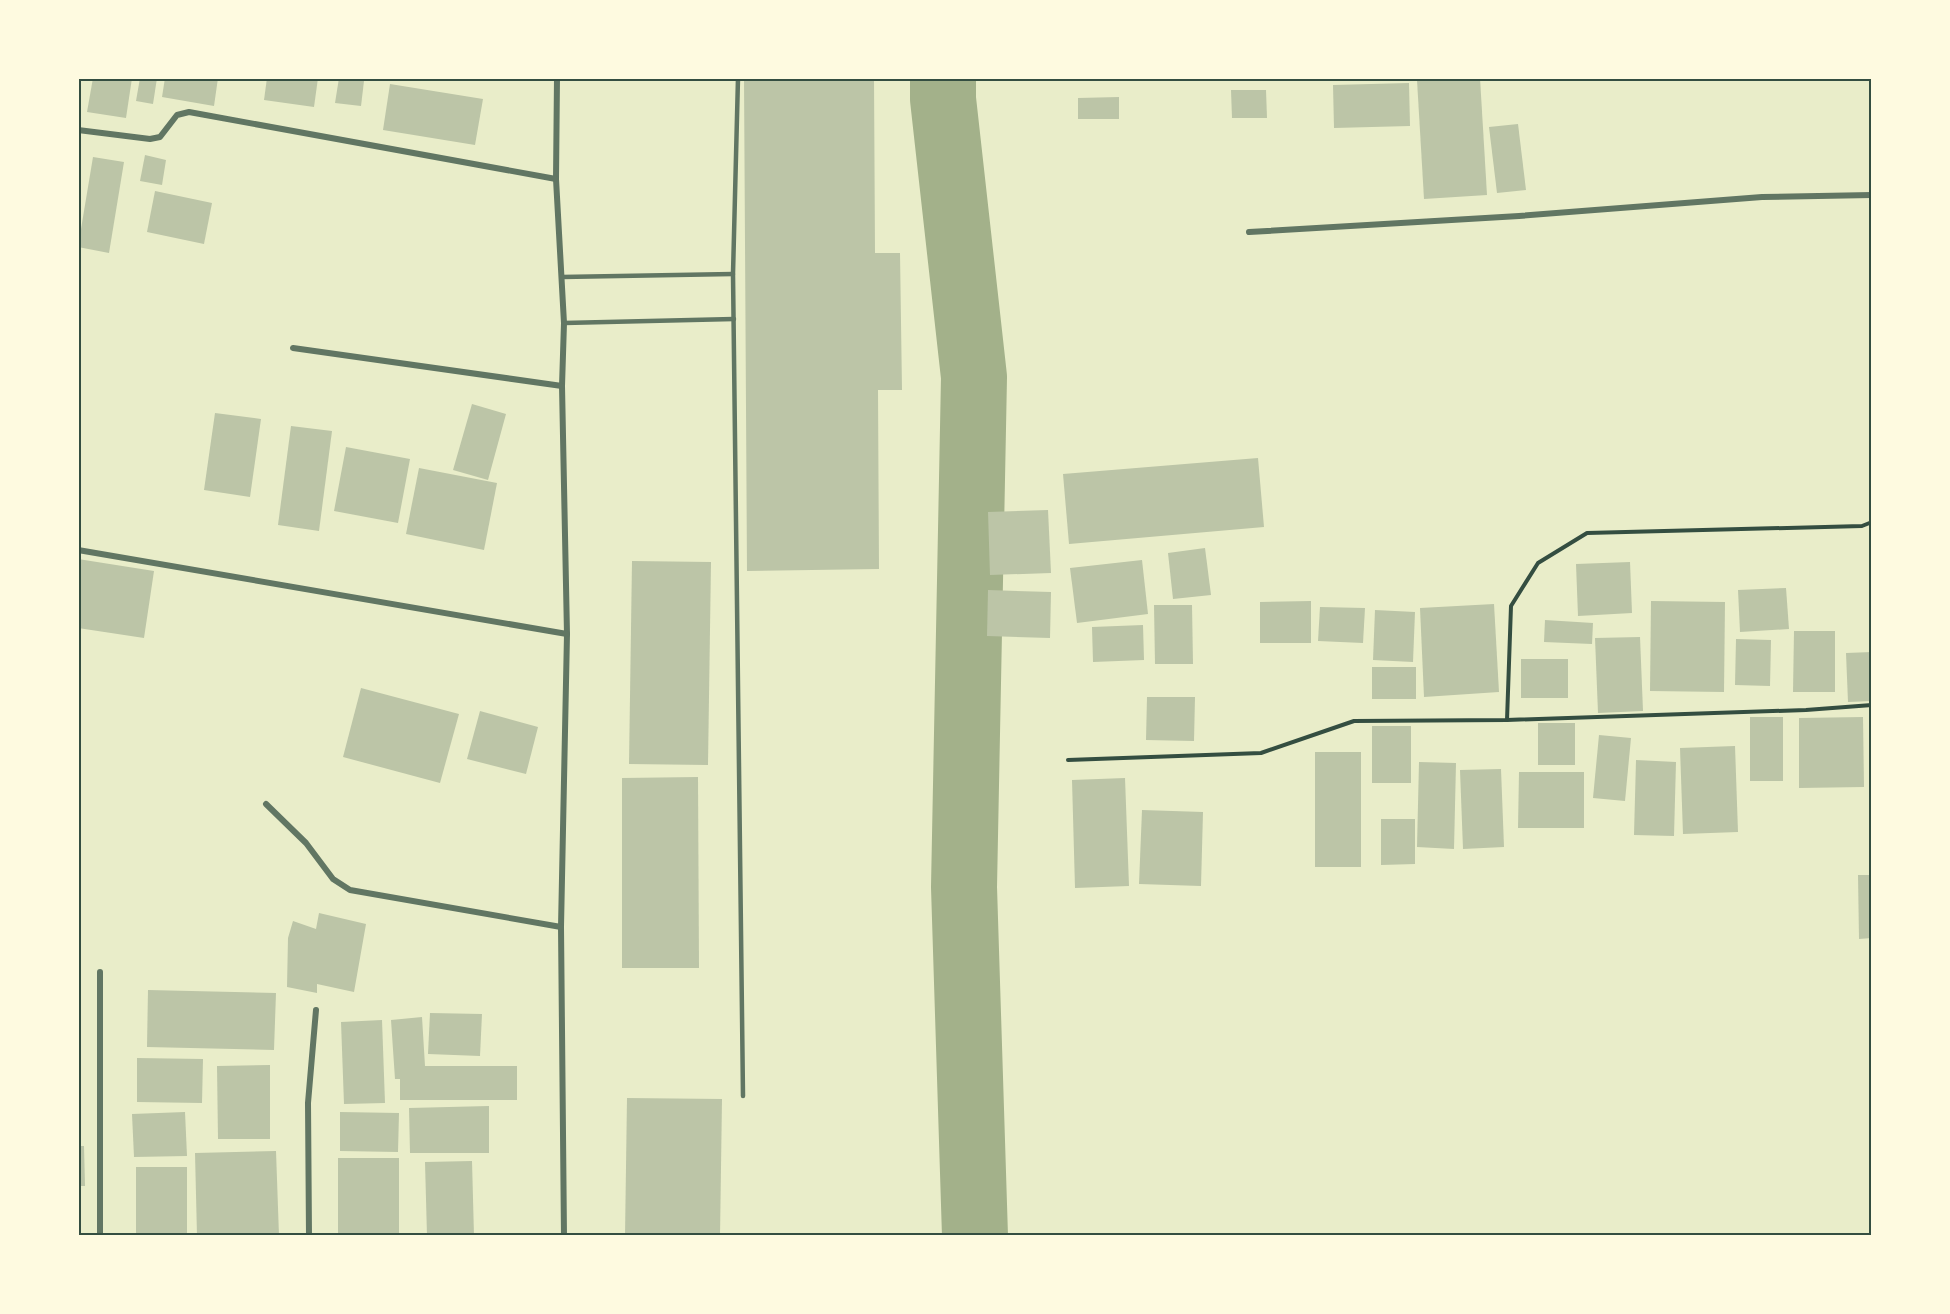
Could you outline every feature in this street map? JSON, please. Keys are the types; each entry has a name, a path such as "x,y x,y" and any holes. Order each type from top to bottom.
{"street":[{"path":"557,78 556,179 564,323 562,386 567,634 561,927 564,1236"},
{"path":"78,130 150,139 160,137 177,115 189,112 556,179"},
{"path":"1249,232 1519,216 1762,198 1872,195"},
{"path":"293,348 562,386"},
{"path":"78,550 567,634"},
{"path":"266,804 306,843 333,879 350,890 561,927"},
{"path":"100,972 100,1236"},
{"path":"309,1236 308,1103 316,1010"}],"lane":[{"path":"738,78 733,274 743,1096"},
{"path":"562,277 733,274"},
{"path":"564,323 734,319"}],"path":[{"path":"1507,720 1511,606 1538,563 1587,533 1863,526 1872,522"},
{"path":"1068,760 1261,753 1354,721 1507,720 1806,711 1872,705"}],"building":[{"path":"93,78 132,78 126,118 87,112"},
{"path":"140,78 157,78 153,104 136,101"},
{"path":"165,78 218,78 214,106 162,97"},
{"path":"267,78 318,78 314,107 264,100"},
{"path":"339,78 364,81 361,106 335,103"},
{"path":"744,78 874,78 875,253 900,253 902,390 878,390 879,569 747,571"},
{"path":"1480,78 1487,195 1424,199 1417,80"},
{"path":"1409,83 1410,126 1334,128 1333,85"},
{"path":"390,84 483,99 475,145 383,130"},
{"path":"1231,90 1266,90 1267,118 1232,118"},
{"path":"1119,97 1119,119 1078,119 1078,98"},
{"path":"1518,124 1526,190 1497,193 1489,127"},
{"path":"145,155 166,160 162,185 140,181"},
{"path":"93,157 124,162 109,253 78,247"},
{"path":"155,191 212,203 204,244 147,232"},
{"path":"472,404 506,414 488,480 453,470"},
{"path":"215,413 261,419 250,497 204,490"},
{"path":"291,426 332,431 319,531 278,525"},
{"path":"346,447 410,459 398,523 334,511"},
{"path":"1258,458 1264,527 1069,544 1063,474"},
{"path":"419,468 497,483 484,550 406,534"},
{"path":"1048,510 1051,573 990,575 988,512"},
{"path":"1205,548 1211,595 1173,599 1168,553"},
{"path":"78,559 154,571 144,638 78,628"},
{"path":"1142,560 1148,614 1077,623 1070,568"},
{"path":"632,561 711,562 708,765 629,764"},
{"path":"1630,562 1632,613 1578,616 1576,564"},
{"path":"1786,588 1789,629 1740,632 1738,590"},
{"path":"988,590 1051,592 1050,638 987,636"},
{"path":"1311,601 1311,643 1260,643 1260,602"},
{"path":"1651,601 1725,602 1724,692 1650,691"},
{"path":"1494,604 1499,692 1424,697 1420,608"},
{"path":"1154,605 1192,605 1193,664 1155,664"},
{"path":"1320,607 1365,608 1363,643 1318,641"},
{"path":"1375,610 1415,612 1413,662 1373,660"},
{"path":"1545,620 1593,623 1592,644 1544,642"},
{"path":"1143,625 1144,660 1093,662 1092,627"},
{"path":"1794,631 1835,631 1835,692 1793,692"},
{"path":"1640,637 1643,711 1598,713 1595,638"},
{"path":"1736,639 1771,640 1770,686 1735,685"},
{"path":"1872,652 1872,701 1848,702 1846,653"},
{"path":"1521,659 1568,659 1568,698 1521,698"},
{"path":"1372,667 1416,667 1416,699 1372,699"},
{"path":"361,688 459,714 440,783 343,757"},
{"path":"1147,697 1195,697 1194,741 1146,740"},
{"path":"480,711 538,727 526,774 467,759"},
{"path":"1750,717 1783,717 1783,781 1750,781"},
{"path":"1863,717 1864,787 1799,788 1799,718"},
{"path":"1538,723 1575,723 1575,765 1538,765"},
{"path":"1372,726 1411,726 1411,783 1372,783"},
{"path":"1599,735 1631,738 1625,801 1593,798"},
{"path":"1735,746 1738,832 1683,834 1680,748"},
{"path":"1315,752 1361,752 1361,867 1315,867"},
{"path":"1636,760 1676,762 1674,836 1634,835"},
{"path":"1419,762 1456,763 1454,849 1417,847"},
{"path":"1501,769 1504,847 1463,849 1460,770"},
{"path":"1519,772 1584,772 1584,828 1518,828"},
{"path":"698,777 699,968 622,968 622,778"},
{"path":"1125,778 1129,886 1075,888 1072,780"},
{"path":"1142,810 1203,812 1201,886 1139,884"},
{"path":"1381,819 1415,819 1415,864 1381,865"},
{"path":"1858,875 1872,875 1872,938 1859,939"},
{"path":"319,913 366,924 354,992 317,984 317,993 287,987 288,938 293,921 316,929"},
{"path":"148,990 276,993 274,1050 147,1047"},
{"path":"430,1013 482,1014 480,1056 428,1054"},
{"path":"422,1017 425,1066 517,1066 517,1100 400,1100 400,1079 395,1079 391,1020"},
{"path":"382,1020 385,1103 344,1104 341,1022"},
{"path":"137,1058 203,1059 202,1103 137,1102"},
{"path":"270,1065 270,1139 218,1139 217,1066"},
{"path":"627,1098 722,1099 720,1236 625,1236"},
{"path":"489,1106 489,1153 410,1153 409,1108"},
{"path":"185,1112 187,1156 134,1157 132,1114"},
{"path":"340,1112 399,1113 398,1152 340,1151"},
{"path":"78,1146 84,1146 85,1186 78,1186"},
{"path":"276,1151 279,1236 197,1236 195,1153"},
{"path":"338,1158 399,1158 399,1236 338,1236"},
{"path":"472,1161 474,1236 427,1236 425,1162"},
{"path":"136,1167 187,1167 187,1236 136,1236"}],"waterway":[{"path":"943,78 943,99 974,377 964,887 975,1236"}]}
